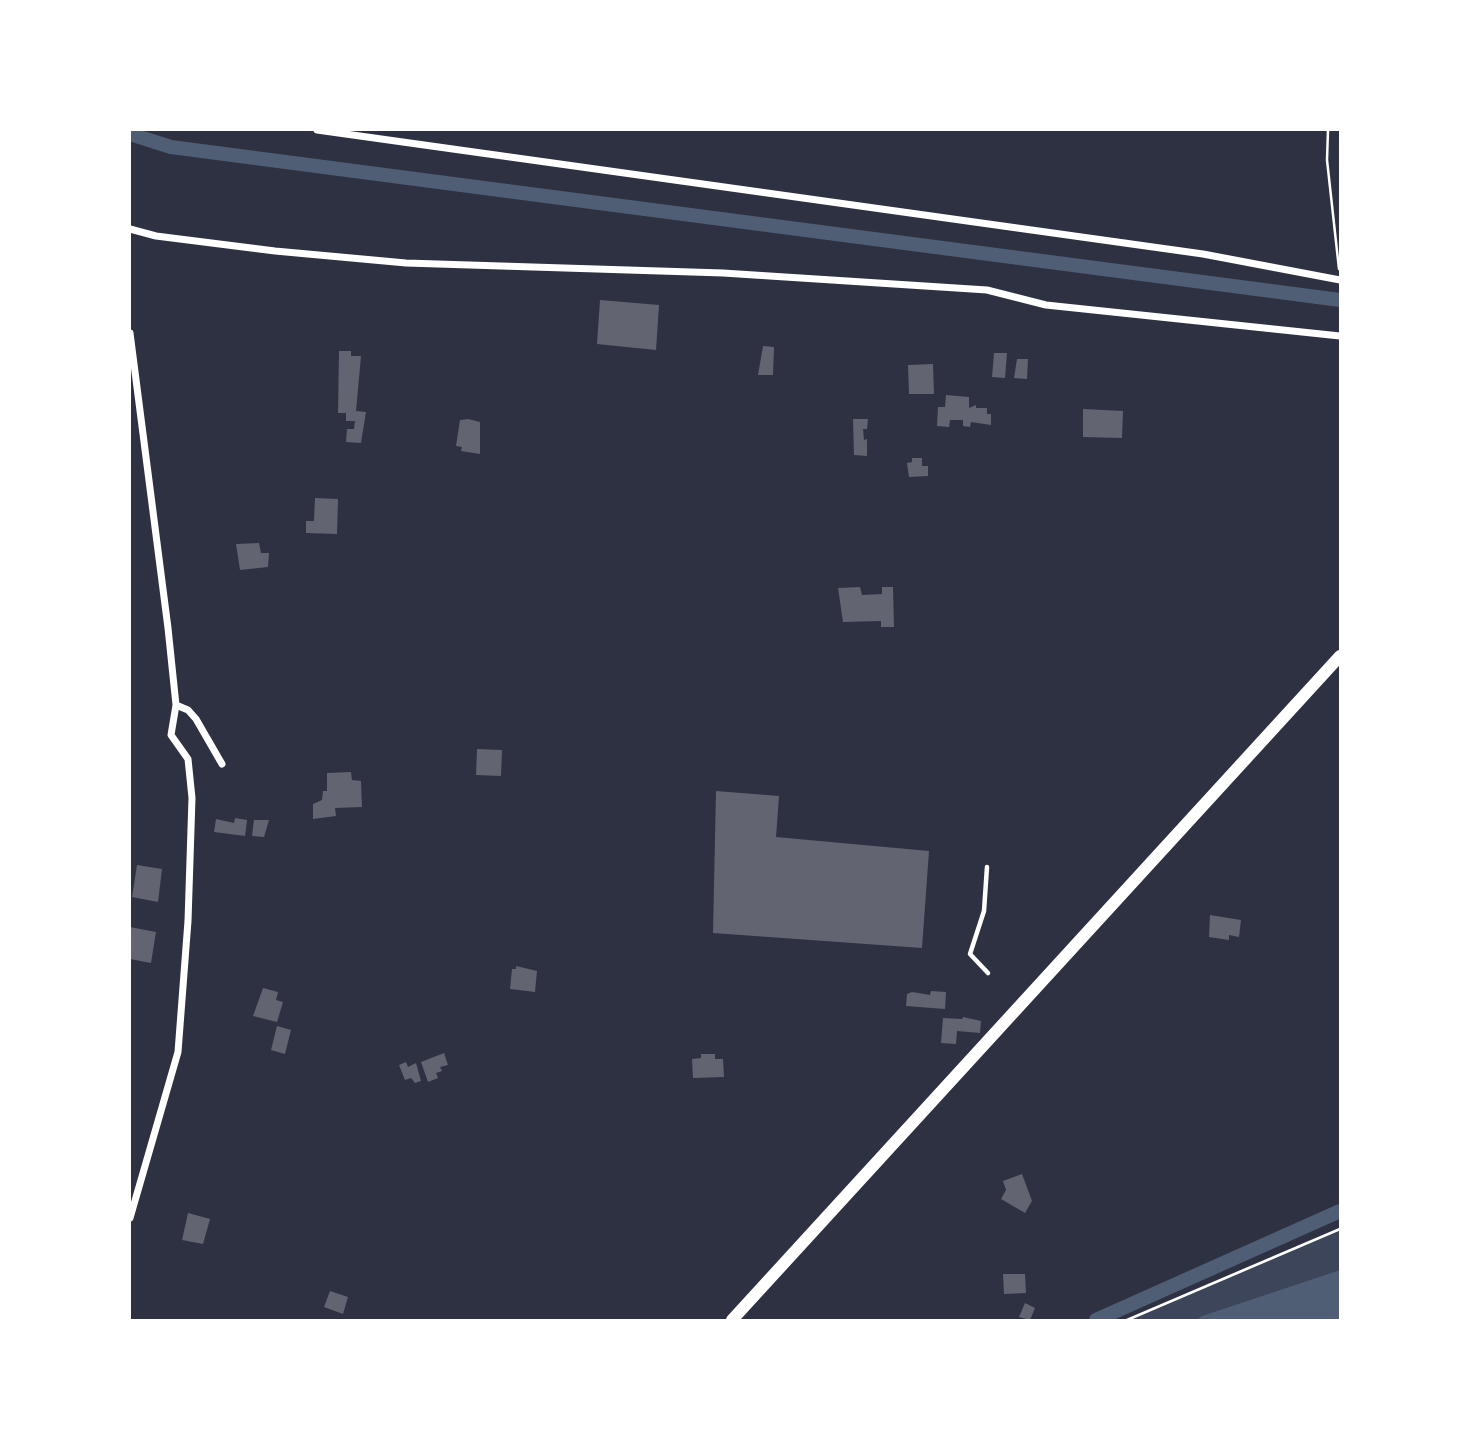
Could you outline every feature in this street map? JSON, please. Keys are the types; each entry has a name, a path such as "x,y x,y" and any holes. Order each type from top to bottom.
{"main road":[{"path":"732,1321 1340,656"}],"street":[{"path":"317,130 1203,254 1340,279"},
{"path":"130,229 275,251 406,263 723,274 987,290 1046,305 1340,336"},
{"path":"130,333 176,705 172,735 188,760 192,798 188,921 178,1052 130,1218"},
{"path":"176,705 188,710 196,719 222,764"}],"lane":[{"path":"987,867 984,911 970,954 988,973"}],"path":[{"path":"1328,130 1327,160 1340,279"},
{"path":"1127,1321 1340,1229"}],"shaded area":[{"path":"1340,1229 1340,1320 1127,1320"},
{"path":"1340,1270 1340,1320 1196,1320 1202,1316"}],"building":[{"path":"600,300 659,305 656,350 597,344"},
{"path":"763,346 774,347 773,375 758,375"},
{"path":"339,351 351,351 351,356 361,356 356,411 366,412 361,443 346,442 347,429 354,429 355,421 346,421 346,413 338,413"},
{"path":"994,353 1007,353 1005,378 992,377"},
{"path":"1017,359 1028,359 1027,379 1014,378"},
{"path":"933,364 934,394 909,394 908,365"},
{"path":"946,395 969,397 969,408 976,405 976,408 987,408 987,414 991,414 991,425 971,422 970,427 963,426 963,420 950,420 949,427 937,426 938,407 945,407"},
{"path":"1083,409 1123,411 1122,438 1083,437"},
{"path":"853,419 868,419 867,429 863,429 864,440 867,439 867,456 854,455"},
{"path":"460,420 480,422 480,454 461,451 462,447 456,446"},
{"path":"912,458 922,458 922,466 928,466 928,476 909,477 907,463 912,462"},
{"path":"315,498 338,499 337,534 306,533 306,521 314,521"},
{"path":"259,543 261,553 269,553 268,567 240,570 236,544"},
{"path":"860,587 862,595 882,594 882,587 893,587 894,627 881,627 881,621 843,622 838,588"},
{"path":"477,749 502,750 501,776 476,775"},
{"path":"351,772 352,780 361,781 362,807 335,808 336,816 313,819 313,804 322,800 323,791 327,791 327,773"},
{"path":"716,791 779,796 776,837 929,851 922,948 713,933"},
{"path":"235,818 247,820 245,836 214,832 216,819 234,823"},
{"path":"254,820 269,820 264,837 252,836"},
{"path":"137,865 162,869 158,902 132,897"},
{"path":"1210,915 1241,920 1239,937 1229,935 1229,940 1209,937"},
{"path":"130,927 156,932 151,963 130,959"},
{"path":"516,966 537,971 535,992 510,989 512,969 516,969"},
{"path":"263,988 278,992 276,1000 283,1002 277,1022 253,1016"},
{"path":"931,991 946,992 945,1009 906,1006 907,994 912,992 930,995"},
{"path":"963,1017 981,1021 980,1033 957,1031 956,1044 941,1043 943,1018"},
{"path":"277,1026 291,1030 285,1054 271,1050"},
{"path":"444,1053 448,1065 440,1067 442,1071 436,1073 438,1078 428,1082 421,1062"},
{"path":"701,1054 715,1054 715,1059 723,1059 724,1077 693,1078 692,1059 701,1058"},
{"path":"406,1062 408,1067 416,1063 421,1081 415,1083 411,1078 405,1080 399,1065"},
{"path":"1022,1174 1032,1201 1025,1213 1001,1199 1006,1190 1003,1181"},
{"path":"188,1213 210,1219 203,1244 182,1240"},
{"path":"1003,1274 1025,1274 1026,1293 1004,1294"},
{"path":"330,1291 348,1297 343,1314 324,1307"},
{"path":"1025,1303 1035,1308 1030,1320 1019,1317"}],"waterway":[{"path":"130,134 171,147 1340,300"},
{"path":"1096,1320 1340,1211"}]}
